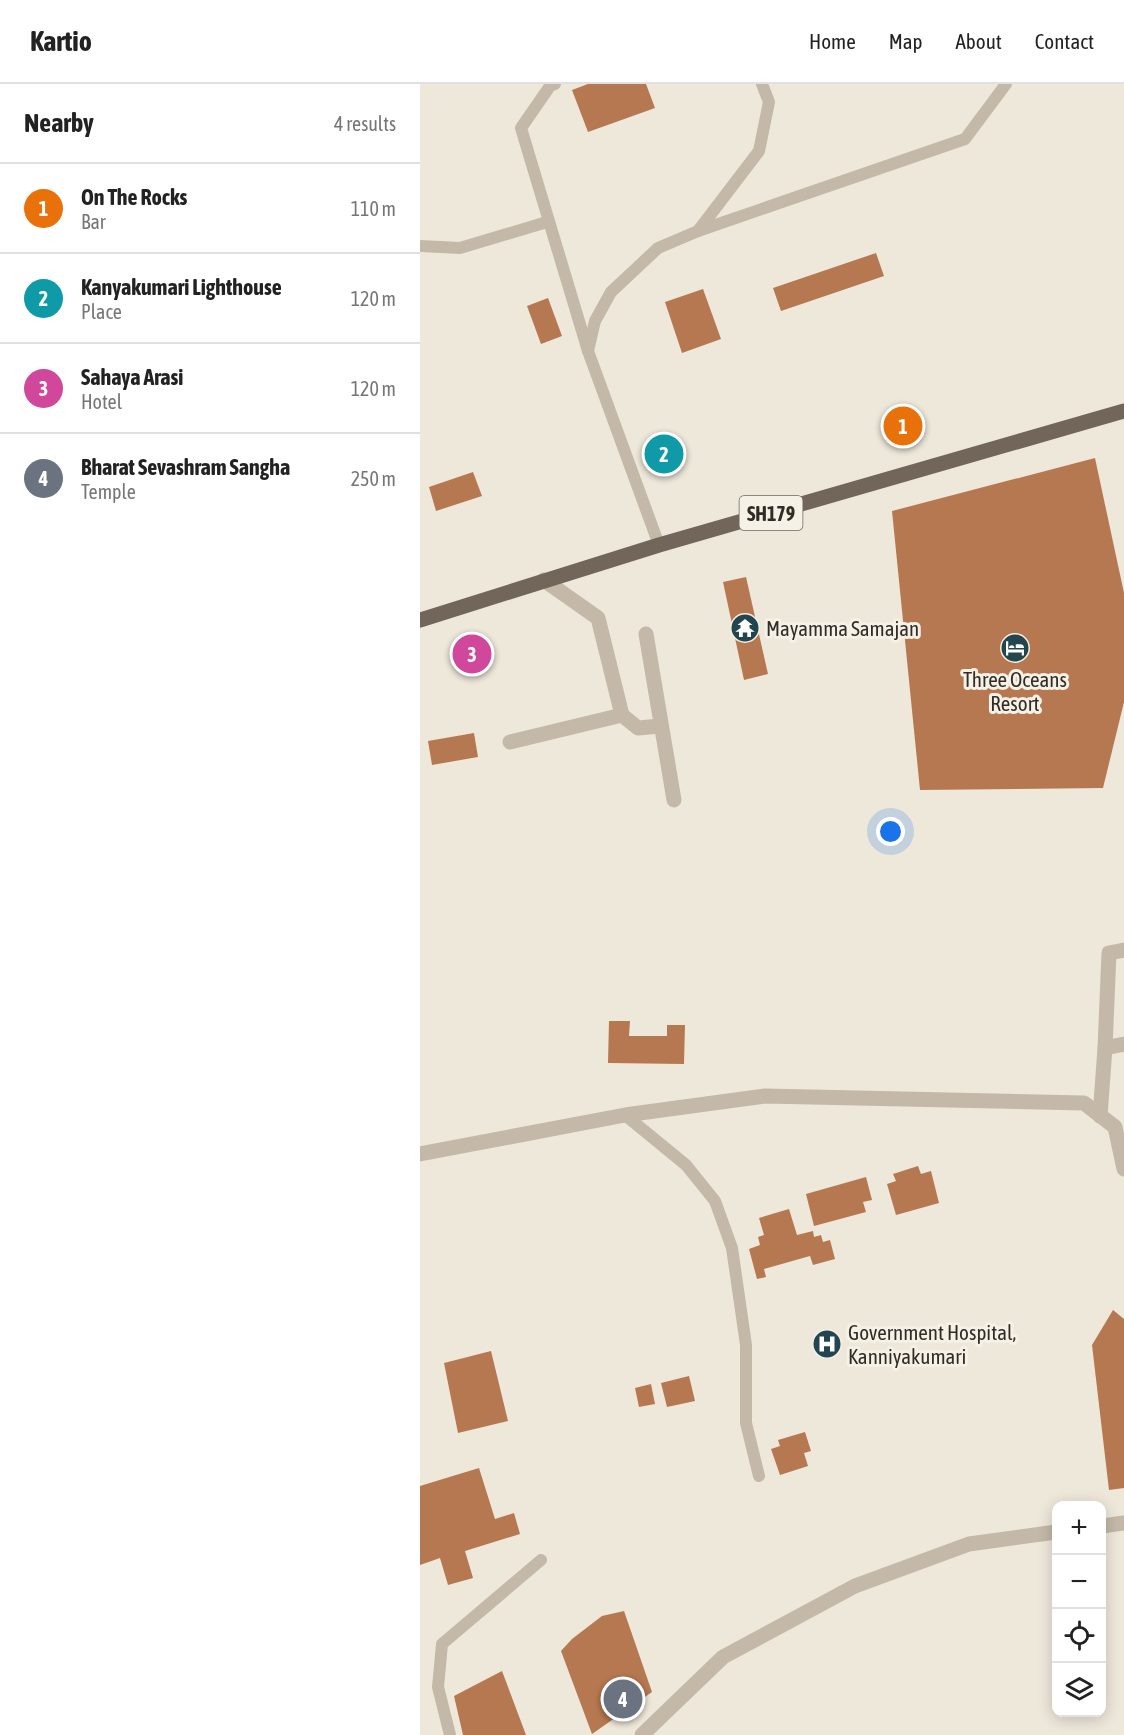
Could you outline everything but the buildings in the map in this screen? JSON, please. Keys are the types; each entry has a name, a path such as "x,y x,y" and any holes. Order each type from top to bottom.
{"main road":[{"name":"SH179","path":"420,620 659,545 1124,411"}],"street":[{"path":"544,580 598,618 622,715 638,728 660,726"},
{"path":"646,634 674,800"},
{"path":"510,742 622,715"},
{"path":"1100,1116 1109,953 1124,950"},
{"path":"1105,1048 1124,1044"},
{"path":"420,1154 625,1115 765,1096 1084,1103 1115,1127 1121,1141 1124,1169"},
{"path":"1106,1525 1124,1523"},
{"path":"642,1735 723,1657 855,1586 969,1544 1052,1533"}],"lane":[{"path":"555,84 550,86 521,128 547,222 588,351 659,545"},
{"path":"698,231 759,151 769,102 762,84"},
{"path":"588,351 595,321 611,292 658,248 698,231 965,138 1006,84"},
{"path":"420,246 460,248 547,222"},
{"path":"625,1115 686,1166 714,1201 732,1248 746,1345 746,1423 759,1476"},
{"path":"450,1735 438,1687 442,1644 542,1560"}],"place":[{"name":"On The Rocks","path":"903,426"},
{"name":"Kanyakumari Lighthouse","path":"664,454"},
{"name":"Mayamma Samajan","path":"745,628"},
{"name":"Three Oceans Resort","path":"1015,648"},
{"name":"Sahaya Arasi","path":"472,654"},
{"name":"Government Hospital, Kanniyakumari","path":"827,1344"},
{"name":"Bharat Sevashram Sangha","path":"623,1699"}]}
